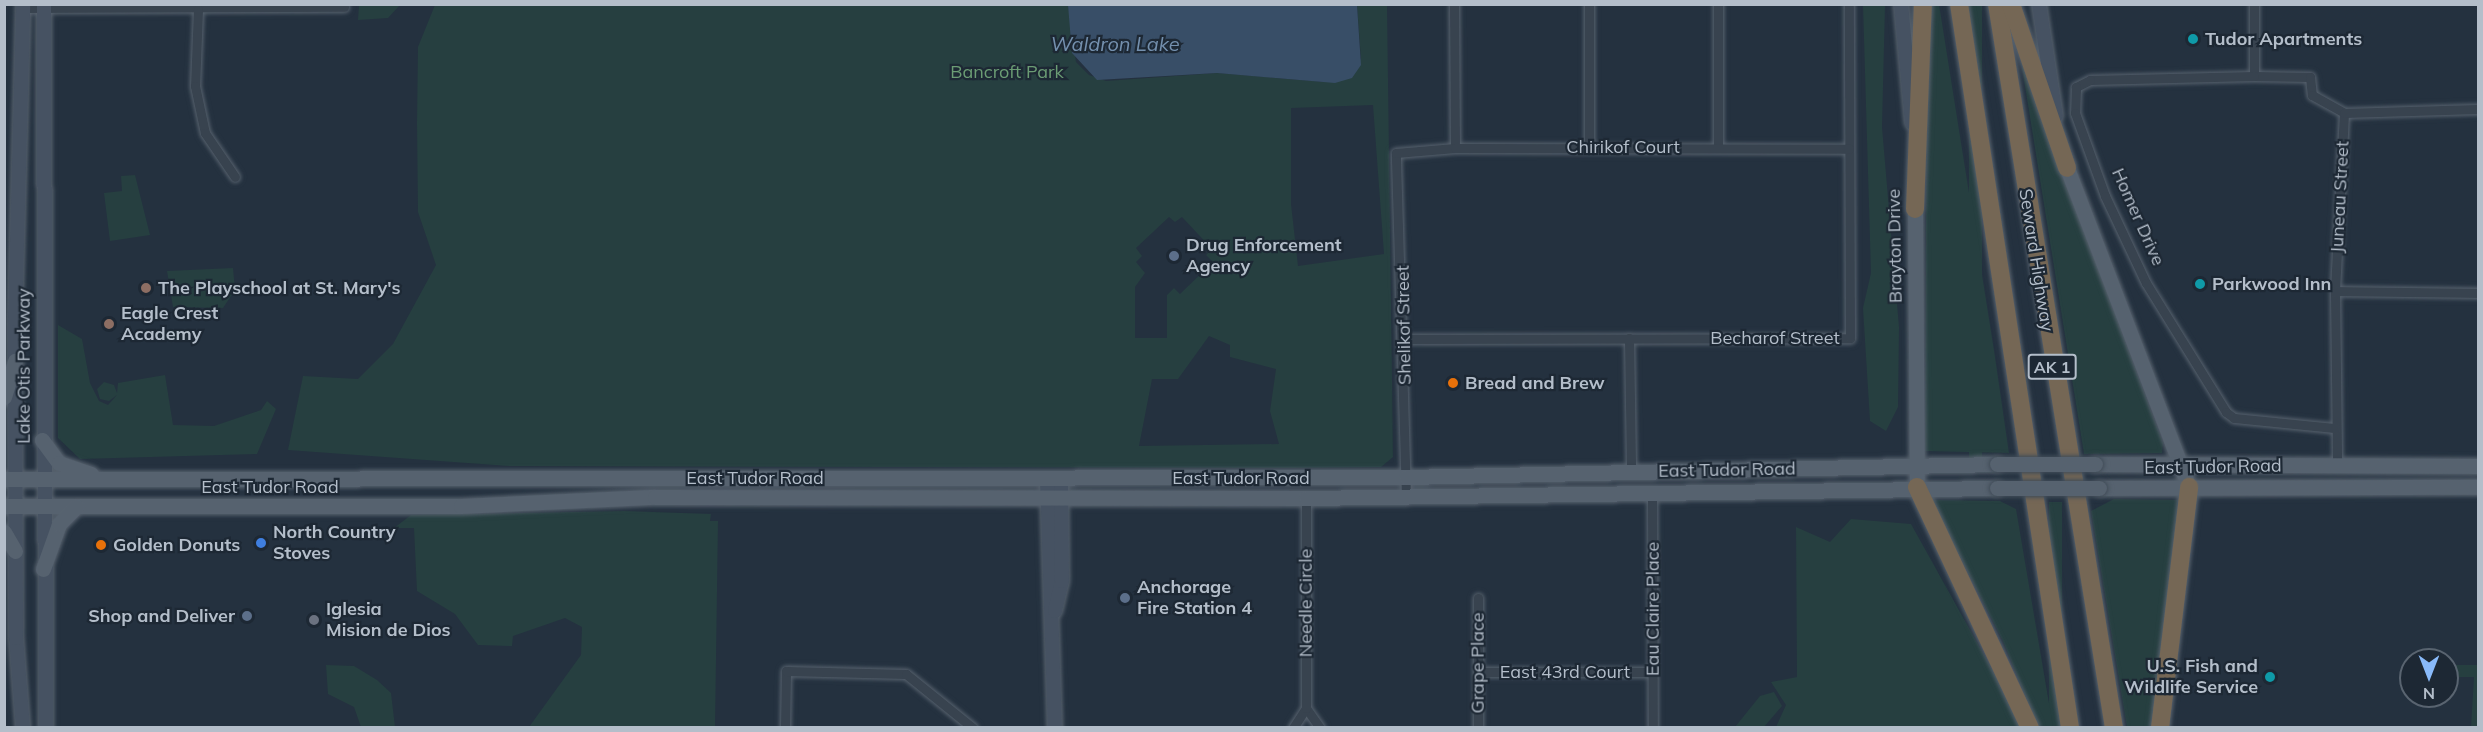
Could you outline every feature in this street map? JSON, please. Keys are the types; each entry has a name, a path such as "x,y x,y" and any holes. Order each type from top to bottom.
{"highway":[{"path":"1915,209 1923,4"},
{"name":"Seward Highway","path":"1959,4 2070,728"},
{"name":"Seward Highway","path":"1997,4 2114,728"},
{"path":"2011,4 2067,168"},
{"path":"1917,487 2030,728"},
{"path":"2160,728 2190,487"}],"main road":[{"name":"Brayton Drive","path":"1901,4 1915,209 1917,487"},
{"path":"2038,4 2067,168 2190,487"},
{"name":"Lake Otis Parkway","path":"22,728 10,479 23,6"},
{"name":"Lake Otis Parkway","path":"44,7 42,506 46,728"},
{"path":"4,397 15,361"},
{"path":"42,440 59,463 108,480"},
{"name":"East Tudor Road","path":"10,479 1406,477 1917,464 2180,463 2478,466"},
{"path":"1054,478 1056,728"},
{"name":"East Tudor Road","path":"10,506 1054,497 1306,498 1917,487 2478,487"},
{"path":"43,568 59,524 77,506"},
{"path":"4,532 15,551"}],"street":[{"path":"1454,4 1455,148"},
{"path":"1589,4 1589,147"},
{"path":"1718,4 1718,146"},
{"name":"Becharof Street","path":"1402,339 1850,338 1849,4"},
{"path":"2254,4 2254,76 2310,76 2312,95 2344,113 2478,109"},
{"path":"23,6 198,9 344,8"},
{"path":"198,9 197,95 205,133 236,177"},
{"name":"Homer Drive","path":"2254,76 2090,81 2076,87 2075,113 2105,196 2146,283 2226,412 2234,418 2335,428"},
{"name":"Juneau Street","path":"2337,466 2335,291 2344,113"},
{"name":"Chirikof Court","path":"1396,153 1455,148 1718,146 1849,149"},
{"name":"Shelikof Street","path":"1396,153 1406,497"},
{"path":"2335,291 2478,293"},
{"path":"1629,338 1631,472"},
{"name":"Eau Claire Place","path":"1652,491 1653,728"},
{"name":"Needle Circle","path":"1306,498 1306,708"},
{"name":"Grape Place","path":"1478,598 1478,728"},
{"path":"785,728 786,671 906,674 973,728"},
{"name":"East 43rd Court","path":"1478,672 1653,672"},
{"path":"1293,728 1306,708 1320,728"}],"green space":[{"path":"359,4 400,5 388,18 358,20"},
{"path":"1939,4 2009,453 1925,451 1927,5"},
{"name":"Bancroft Park","path":"435,5 1068,5 1076,62 1089,75 1106,81 1217,73 1325,82 1361,59 1357,5 1387,5 1393,457 1381,467 1293,468 509,466 288,450 303,376 358,379 393,344 436,265 418,212 418,47","holes":["1373,105 1384,254 1298,266 1291,204 1291,108","1169,217 1175,222 1182,217 1212,249 1206,255 1213,262 1180,294 1174,288 1167,295 1167,338 1135,338 1135,287 1145,273 1136,262 1142,256 1136,248","1209,336 1230,345 1230,357 1276,369 1270,411 1279,444 1139,446 1152,379 1178,379"]},
{"path":"1863,5 1885,5 1882,127 1899,327 1898,407 1886,431 1870,421 1863,308 1871,273"},
{"path":"1969,5 1982,5 1982,461 1969,461"},
{"path":"2021,61 2163,443 2162,453 2084,454"},
{"path":"135,175 150,235 110,241 104,193 122,191 121,176"},
{"path":"233,268 235,290 223,308 173,307 167,271"},
{"path":"58,325 82,339 90,383 99,401 108,405 117,395 109,401 100,399 97,389 104,382 114,385 117,393 118,383 165,375 173,425 214,426 261,410 267,401 276,409 257,454 80,459 58,438"},
{"path":"2114,499 2179,500 2153,727 2127,727 2091,511"},
{"path":"1931,500 2000,501 2016,509 2053,727 2038,727 2003,641"},
{"path":"2049,502 2062,502 2062,728 2049,728"},
{"path":"625,511 711,514 710,521 718,521 715,727 529,727 581,655 582,627 565,618 513,636 512,646 478,645 455,614 417,591 414,528 394,528 411,515"},
{"path":"1851,519 1911,524 2024,727 1776,727 1786,705 1771,682 1797,677 1796,527 1830,542"},
{"path":"326,665 354,666 377,680 391,693 395,727 361,727 354,707 328,694"},
{"path":"2459,665 2478,665 2478,727 2471,727 2474,677 2459,677"},
{"path":"1774,692 1782,706 1764,727 1735,727 1760,696"}],"water":[{"name":"Waldron Lake","path":"1068,5 1357,5 1361,65 1352,78 1335,83 1217,73 1097,80 1072,53"}],"place":[{"name":"Tudor Apartments","path":"2193,39"},
{"name":"Drug Enforcement Agency","path":"1174,256"},
{"name":"Parkwood Inn","path":"2200,284"},
{"name":"The Playschool at St. Mary's","path":"146,288"},
{"name":"Eagle Crest Academy","path":"109,324"},
{"name":"Bread and Brew","path":"1453,383"},
{"name":"North Country Stoves","path":"261,543"},
{"name":"Golden Donuts","path":"101,545"},
{"name":"Anchorage Fire Station 4","path":"1125,598"},
{"name":"Shop and Deliver","path":"247,616"},
{"name":"Iglesia Mision de Dios","path":"314,620"},
{"name":"U.S. Fish and Wildlife Service","path":"2270,677"}]}
